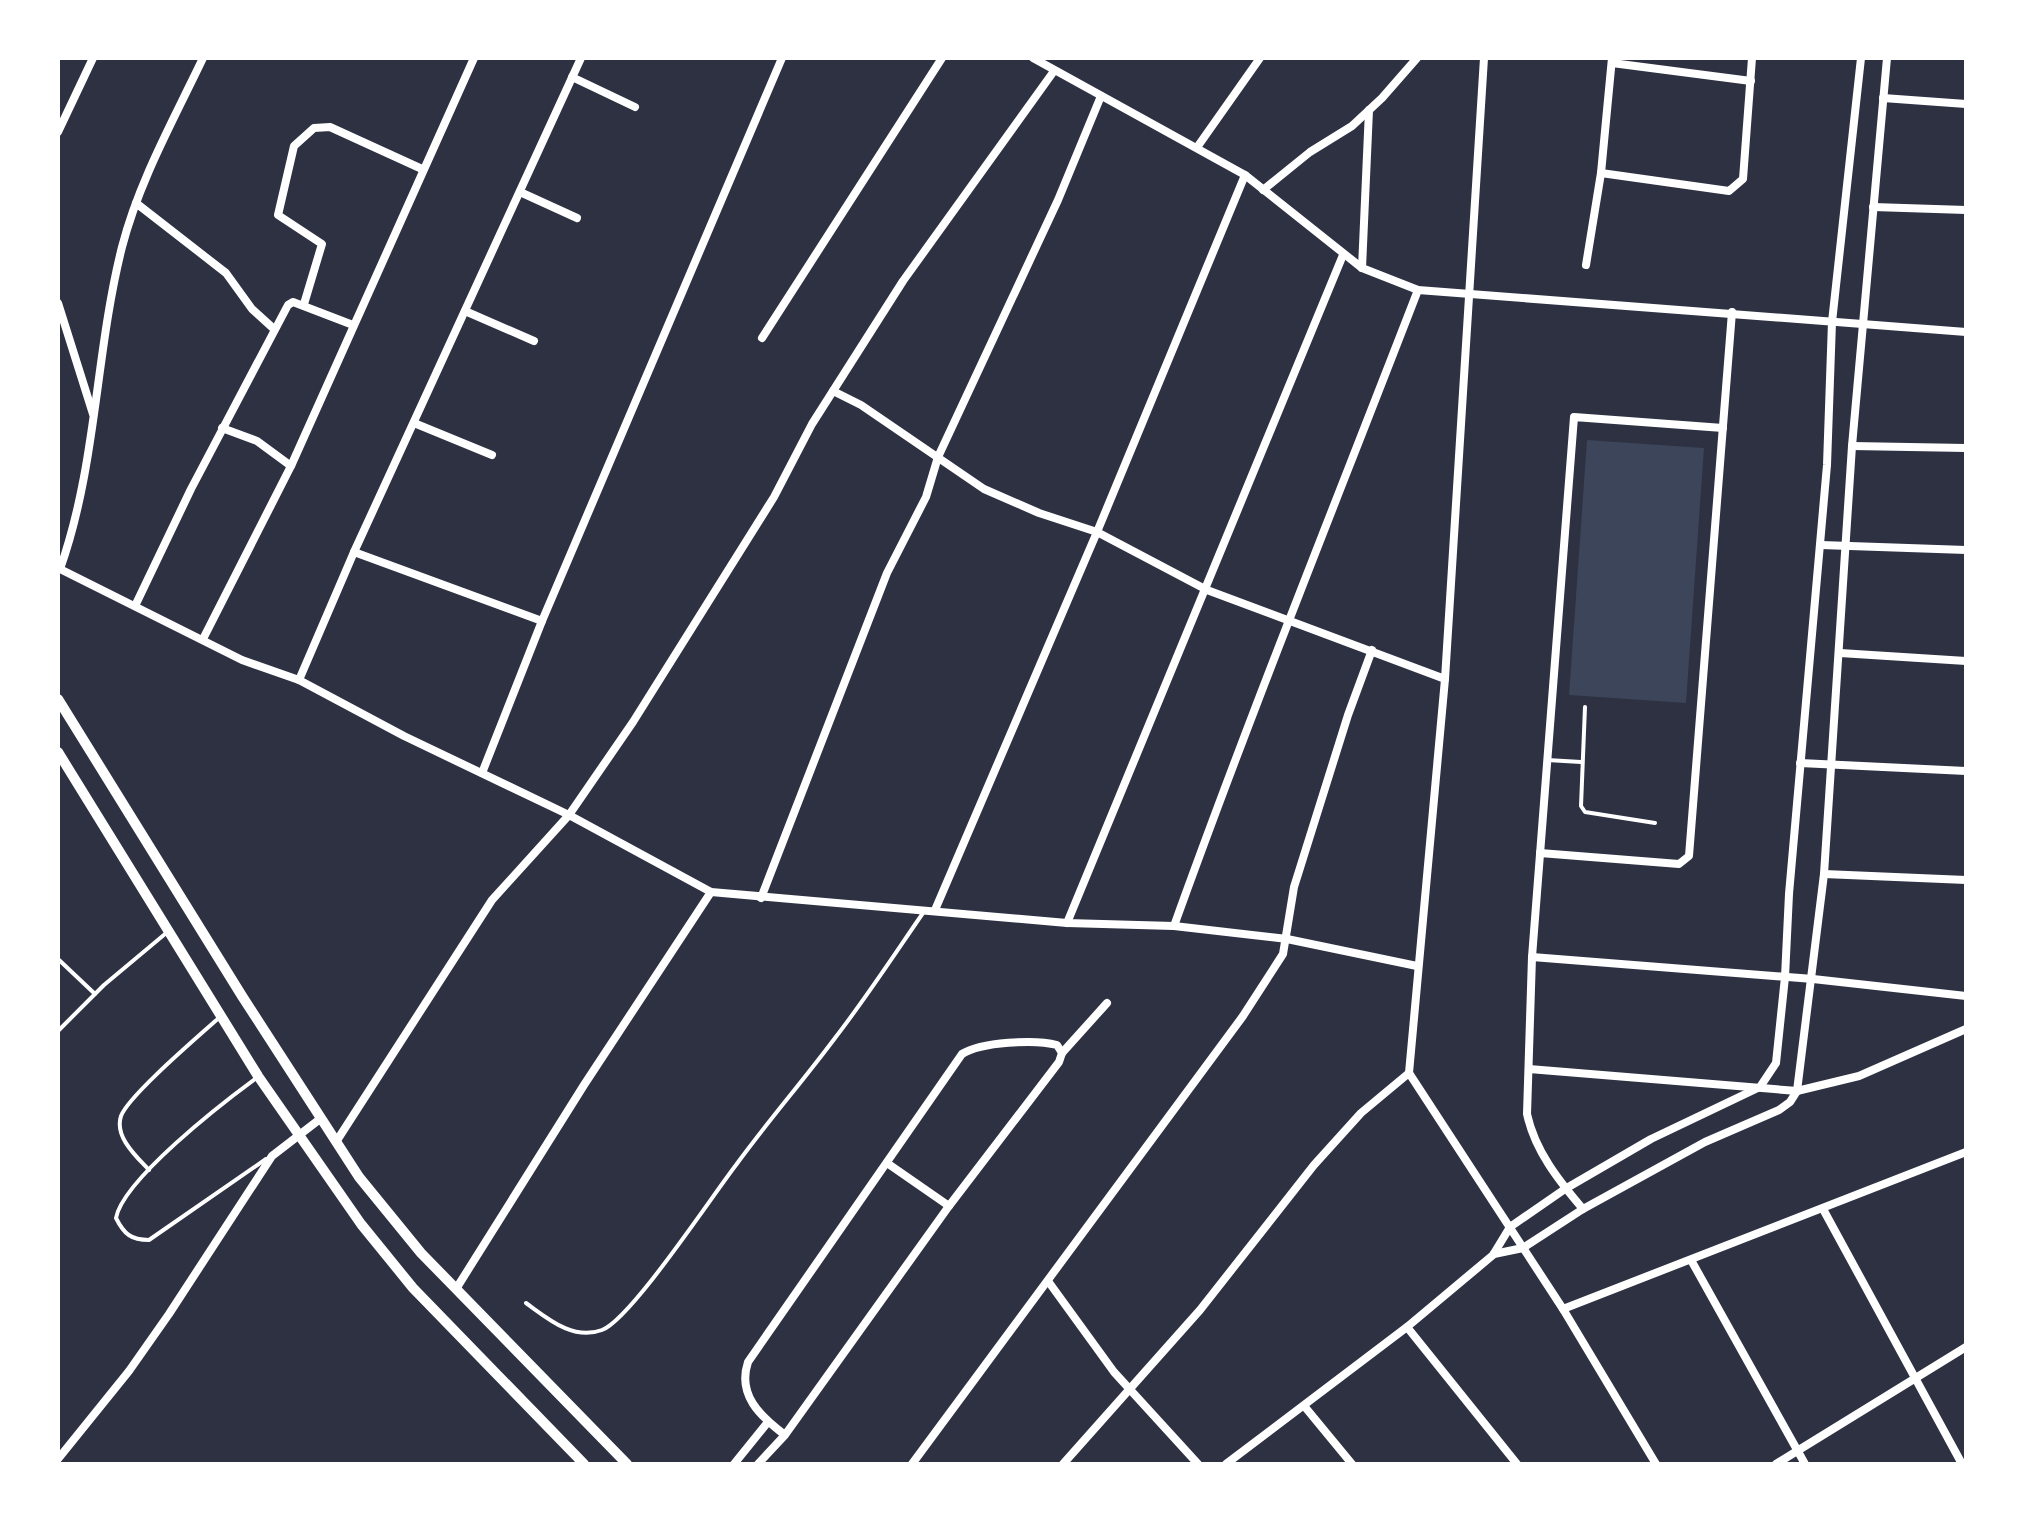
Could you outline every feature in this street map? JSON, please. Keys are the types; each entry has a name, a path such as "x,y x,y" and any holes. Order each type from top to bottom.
{"main road":[{"path":"58,700 336,1142 421,1254 626,1464"},
{"path":"58,752 258,1076 386,1257 584,1464"}],"street":[{"path":"58,132 94,58"},
{"path":"203,58 136,203 116,278 80,504 59,570 242,660 299,680 569,815 712,892 1067,923 1174,926 1287,940 1417,966"},
{"path":"202,639 290,466 474,58"},
{"path":"299,680 581,58"},
{"path":"482,774 542,622 782,58"},
{"path":"762,338 942,58"},
{"path":"1033,58 1245,174 1362,268 1418,290 1966,332"},
{"path":"1198,146 1260,58"},
{"path":"1264,190 1369,110 1417,58"},
{"path":"1484,58 1445,678 1409,1073 1563,1309 1656,1464"},
{"path":"1601,174 1729,191 1738,186 1743,179 1752,58"},
{"path":"1226,1464 1407,1327 1493,1255 1510,1227 1565,1188 1651,1139 1760,1087 1776,1062 1821,545 1832,322 1861,58"},
{"path":"1493,1255 1522,1248 1582,1209 1705,1142 1779,1110 1798,1091 1824,874 1852,446 1887,58"},
{"path":"1586,264 1601,174 1612,60 1750,81"},
{"path":"336,1142 492,900 569,815 633,722 774,498 833,391 903,281 1054,71"},
{"path":"572,77 635,108"},
{"path":"761,898 887,573 926,498 938,457 1102,96"},
{"path":"1883,98 1966,104"},
{"path":"1362,268 1369,110"},
{"path":"304,304 322,244 278,215 294,146 314,128 330,127 422,169"},
{"path":"930,909 1097,532 1245,174"},
{"path":"520,192 577,218"},
{"path":"136,203 226,273 252,309 274,329"},
{"path":"1873,207 1966,210"},
{"path":"1067,923 1343,255"},
{"path":"1174,926 1240,741 1418,290"},
{"path":"135,606 222,428 288,306 293,302 304,304 353,325"},
{"path":"58,303 94,418"},
{"path":"466,311 534,340"},
{"path":"1540,853 1679,864 1689,856 1732,312"},
{"path":"833,391 862,405 984,489 1038,513 1097,532 1207,590 1445,678"},
{"path":"1582,1209 1532,1135 1527,1114 1532,957 1574,417 1724,428"},
{"path":"414,423 492,455"},
{"path":"222,428 257,442 290,466"},
{"path":"1852,446 1966,448"},
{"path":"1821,545 1966,550"},
{"path":"354,552 542,622"},
{"path":"912,1464 1243,1016 1283,954 1294,887 1372,650"},
{"path":"1840,652 1966,662"},
{"path":"1800,763 1966,771"},
{"path":"1824,874 1966,880"},
{"path":"456,1289 574,1100 712,892"},
{"path":"1532,957 1966,996"},
{"path":"758,1464 785,1435 1062,1053 1107,1004"},
{"path":"1528,1069 1798,1091 1858,1076 1966,1029"},
{"path":"785,1435 768,1422 745,1389 748,1362 962,1054 973,1047 1050,1042 1062,1053"},
{"path":"1063,1464 1200,1310 1314,1165 1361,1114 1409,1073"},
{"path":"58,1459 149,1342 272,1156 320,1119"},
{"path":"1563,1309 1964,1153 1966,1164"},
{"path":"887,1162 949,1206"},
{"path":"1823,1209 1962,1464"},
{"path":"1691,1260 1805,1464"},
{"path":"1048,1281 1114,1372 1198,1464"},
{"path":"1407,1327 1517,1464"},
{"path":"1776,1464 1966,1347"},
{"path":"1305,1407 1352,1464"},
{"path":"734,1464 768,1422"}],"lane":[{"path":"1585,707 1581,806 1585,812 1655,823"},
{"path":"1547,760 1581,762"},
{"path":"526,1303 570,1330 586,1333 612,1324 638,1296 930,909"},
{"path":"58,1032 95,994 169,931"},
{"path":"58,959 95,994"},
{"path":"149,1170 128,1148 120,1130 120,1117 179,1054 222,1016"},
{"path":"258,1076 149,1170 127,1192 116,1218 123,1233 136,1240 148,1240 272,1156"}],"shaded area":[{"path":"1587,440 1704,448 1686,703 1569,695"}]}
